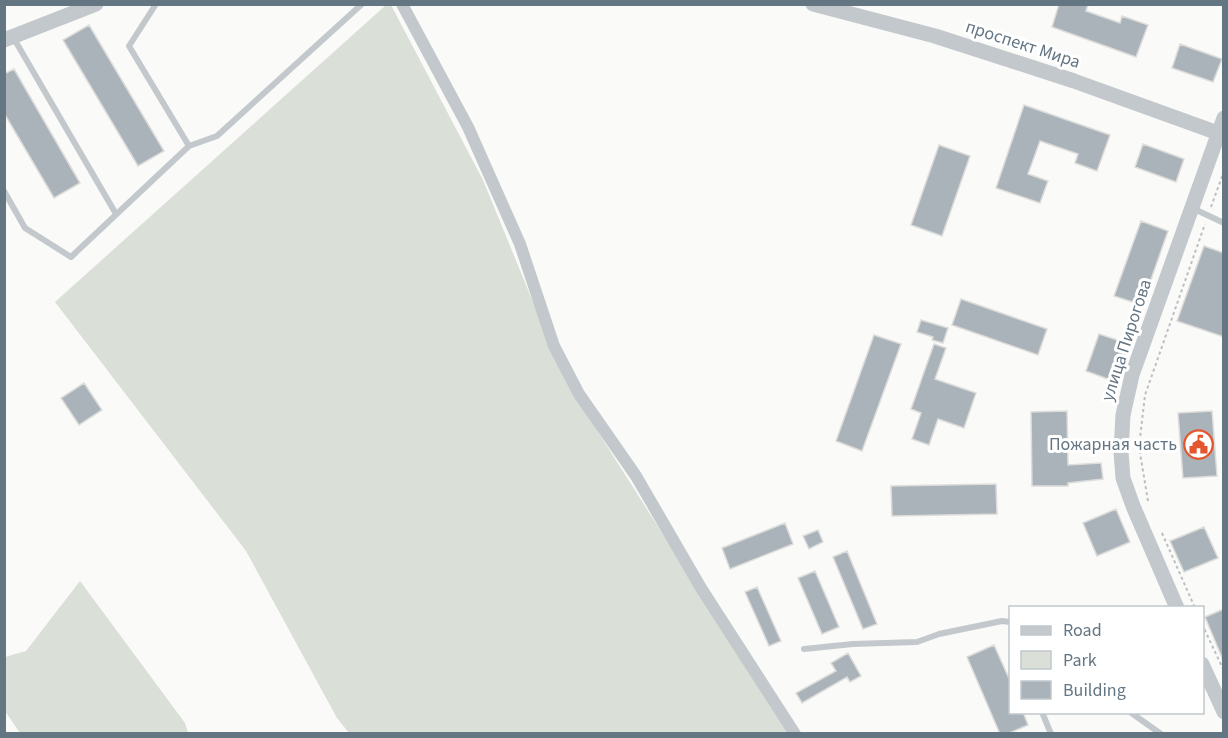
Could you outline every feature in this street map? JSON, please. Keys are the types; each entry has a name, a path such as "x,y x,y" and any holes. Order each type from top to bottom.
{"street":[{"path":"8,38 96,4"},
{"path":"402,4 468,127 520,244 554,346 579,394 636,476 700,588 795,734"},
{"name":"проспект Мира","path":"813,4 935,36 1074,81 1222,135"},
{"name":"улица Пирогова","path":"1176,606 1132,506 1123,478 1121,452 1123,415 1132,375 1191,208 1222,135 1224,118"},
{"path":"1204,666 1224,712"}],"lane":[{"path":"156,4 129,46 189,146"},
{"path":"4,191 25,228 71,257 189,146 217,136 362,4"},
{"path":"8,38 116,214"},
{"path":"1191,208 1224,223"},
{"path":"804,649 853,644 917,642 939,634 1002,621 1009,622"},
{"path":"1043,714 1051,734"},
{"path":"1133,714 1161,734"}],"path":[{"path":"1148,501 1139,447 1145,395 1224,171"},
{"path":"1162,533 1194,606"},
{"path":"1204,626 1224,671"}],"green space":[{"path":"386,5 391,5 483,180 565,380 789,733 349,733 337,718 246,551 55,302"},
{"path":"80,581 185,723 188,733 20,733 5,711 5,657 26,651"}],"building":[{"path":"1059,4 1088,4 1086,11 1120,23 1122,16 1148,25 1136,57 1052,27"},
{"path":"89,25 164,151 138,166 63,40"},
{"path":"1180,44 1222,59 1213,82 1172,68"},
{"path":"14,69 80,183 54,198 4,113 4,74"},
{"path":"1024,105 1110,135 1097,171 1075,163 1078,154 1040,141 1028,174 1048,181 1040,203 996,188"},
{"path":"1143,144 1184,159 1176,182 1135,167"},
{"path":"939,145 970,156 942,236 911,225"},
{"path":"1141,221 1168,231 1142,305 1114,296"},
{"path":"1204,246 1224,253 1224,337 1177,321"},
{"path":"961,299 1047,329 1038,355 952,325"},
{"path":"921,320 948,328 943,343 917,332"},
{"path":"1099,334 1129,344 1116,382 1086,371"},
{"path":"874,335 901,344 862,451 836,441"},
{"path":"934,344 946,348 935,379 976,393 964,428 938,419 929,445 912,439 921,413 911,409"},
{"path":"84,383 102,410 79,425 61,398"},
{"path":"1067,411 1068,465 1101,463 1103,479 1068,483 1068,486 1032,486 1031,412"},
{"name":"Пожарная часть","path":"1212,411 1217,476 1183,478 1178,413"},
{"path":"996,484 997,514 892,516 891,486"},
{"path":"1116,509 1130,542 1097,556 1083,523"},
{"path":"785,523 793,544 730,569 722,548"},
{"path":"1204,527 1218,558 1184,572 1170,541"},
{"path":"818,530 823,542 809,549 803,536"},
{"path":"847,551 877,624 863,629 833,557"},
{"path":"815,571 839,627 822,634 798,578"},
{"path":"757,587 781,641 769,646 745,592"},
{"path":"1224,609 1224,660 1223,660 1205,617"},
{"path":"994,645 1009,679 1009,714 1024,714 1028,725 1007,734 1000,734 967,657"},
{"path":"848,653 861,676 850,682 847,677 802,703 796,693 836,671 831,663"}],"place":[{"name":"Пожарная часть","path":"1198,444"}]}
